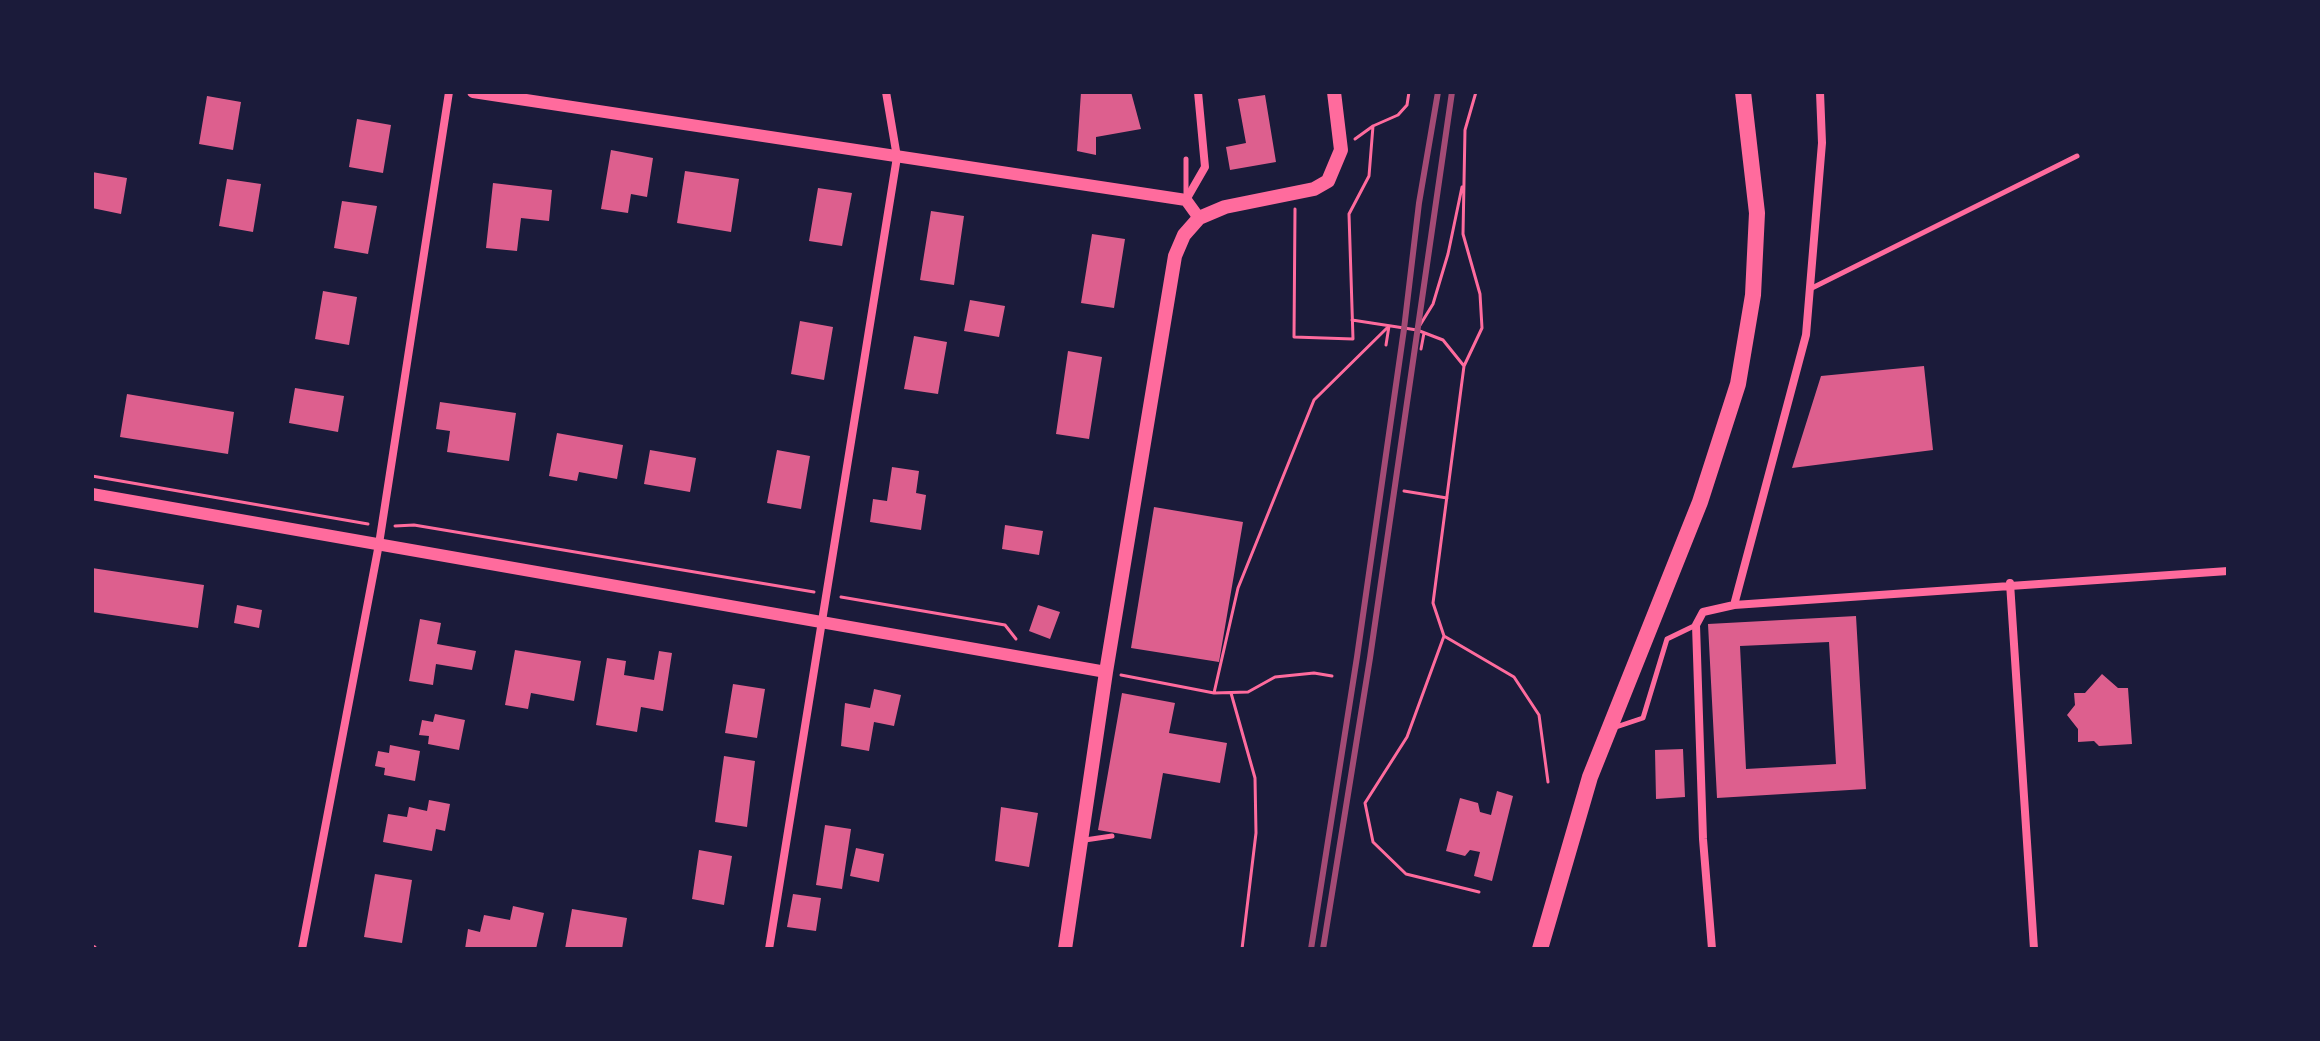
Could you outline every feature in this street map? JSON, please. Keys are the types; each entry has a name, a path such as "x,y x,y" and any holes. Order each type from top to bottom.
{"main road":[{"path":"1065,949 1106,672 1175,256 1184,235 1199,218 1225,207 1314,189 1328,181 1341,150 1334,92"},
{"path":"1540,949 1573,828 1608,730 1700,502 1738,384 1753,295 1757,213 1743,92"}],"street":[{"path":"302,949 382,527 449,92"},
{"path":"473,92 1186,200 1199,218"},
{"path":"769,949 897,157 886,92"},
{"path":"1186,200 1205,167 1198,92"},
{"path":"1734,605 1806,335 1822,143 1820,92"},
{"path":"92,494 1106,672"},
{"path":"1712,949 1703,839 1696,625 1703,612 1734,605 2010,583 2228,571"},
{"path":"2010,583 2034,949"}],"lane":[{"path":"1812,288 2077,156"},
{"path":"1186,159 1186,200"},
{"path":"1608,730 1643,718 1667,639 1696,625"},
{"path":"1082,840 1112,836"}],"path":[{"path":"1341,150 1373,126 1398,115 1407,105 1409,92"},
{"path":"1476,92 1465,130 1463,234 1480,294 1482,328 1464,366 1433,603 1444,636 1407,737 1365,803 1373,842 1406,874 1479,892"},
{"path":"1286,204 1295,204 1294,337 1353,339 1349,214 1369,176 1373,126"},
{"path":"1417,330 1433,304 1448,254 1464,177"},
{"path":"1352,320 1417,330 1443,340 1464,366"},
{"path":"1386,345 1389,326"},
{"path":"1214,693 1238,588 1314,400 1389,326"},
{"path":"1421,349 1424,333"},
{"path":"92,476 382,527 414,525 1005,625 1032,659"},
{"path":"1404,491 1447,498"},
{"path":"1444,636 1514,677 1539,715 1548,782"},
{"path":"1106,672 1214,693 1248,692 1275,677 1314,673 1332,676"},
{"path":"1231,693 1255,778 1256,833 1242,949"},
{"path":"1357,801 1365,803"}],"building":[{"path":"1081,92 1131,92 1141,129 1096,137 1096,155 1077,151"},
{"path":"1265,95 1276,162 1230,170 1226,147 1246,143 1238,99"},
{"path":"207,96 241,102 233,150 199,144"},
{"path":"357,119 391,125 383,173 349,167"},
{"path":"611,150 653,158 647,197 631,194 628,213 601,209"},
{"path":"685,171 739,179 731,232 677,223"},
{"path":"92,172 127,178 121,214 92,208"},
{"path":"227,179 261,184 253,232 219,226"},
{"path":"493,183 552,190 549,221 521,218 517,251 486,248"},
{"path":"818,188 852,193 842,246 809,241"},
{"path":"342,201 377,206 368,254 334,248"},
{"path":"931,211 964,216 954,285 920,280"},
{"path":"1092,234 1125,239 1114,308 1081,303"},
{"path":"323,291 357,297 349,345 315,339"},
{"path":"970,300 1005,306 999,337 964,331"},
{"path":"800,321 833,327 824,380 791,374"},
{"path":"914,336 947,342 938,394 904,389"},
{"path":"1068,351 1102,357 1089,439 1056,434"},
{"path":"1924,366 1933,450 1792,468 1821,376"},
{"path":"295,388 344,396 338,432 289,423"},
{"path":"127,394 234,412 228,454 120,437"},
{"path":"440,402 516,413 509,461 447,452 450,431 436,429"},
{"path":"557,433 623,445 617,479 579,472 577,481 549,476"},
{"path":"650,450 696,458 690,492 644,484"},
{"path":"777,450 810,456 801,509 767,503"},
{"path":"892,467 919,471 916,493 926,495 921,530 870,522 873,499 887,501"},
{"path":"1154,507 1243,522 1219,662 1131,648"},
{"path":"1005,525 1043,531 1039,555 1002,549"},
{"path":"92,568 204,585 198,628 92,612"},
{"path":"237,605 262,610 259,628 234,623"},
{"path":"1038,605 1060,612 1050,639 1029,631"},
{"path":"1856,616 1866,789 1717,798 1708,624","holes":["1829,642 1836,764 1746,769 1740,646"]},
{"path":"420,619 441,623 437,644 476,651 472,670 436,664 433,685 409,681"},
{"path":"515,650 581,661 574,701 531,693 528,709 505,705"},
{"path":"659,651 672,653 663,711 641,707 637,732 596,725 607,658 626,661 624,675 654,680"},
{"path":"2102,674 2118,688 2128,688 2132,744 2099,746 2094,741 2078,742 2078,729 2067,715 2075,705 2074,693 2085,693"},
{"path":"733,684 765,689 757,738 725,733"},
{"path":"874,689 901,695 894,726 874,722 869,751 841,746 845,703 870,708"},
{"path":"1122,693 1175,703 1169,733 1227,743 1220,783 1163,773 1151,839 1098,830"},
{"path":"435,714 465,720 459,750 428,744 429,736 419,735 422,720 433,722"},
{"path":"390,745 420,751 415,781 384,775 385,768 375,766 378,751 389,753"},
{"path":"1683,749 1685,797 1656,799 1655,750"},
{"path":"724,756 755,761 747,827 715,822"},
{"path":"1497,791 1513,796 1492,881 1474,876 1480,852 1470,850 1465,856 1446,851 1460,798 1478,803 1480,812 1491,815"},
{"path":"429,800 450,804 445,831 436,829 432,851 383,842 388,814 407,817 409,807 427,811"},
{"path":"1001,807 1038,813 1029,867 995,861"},
{"path":"825,825 851,829 842,889 816,885"},
{"path":"856,848 884,854 879,882 850,876"},
{"path":"699,850 732,856 724,905 692,899"},
{"path":"375,874 412,880 402,943 364,937"},
{"path":"793,894 821,898 816,931 787,927"},
{"path":"513,906 544,913 536,949 465,949 468,929 480,932 484,915 510,920"},
{"path":"572,909 627,918 622,949 565,949"}],"railway":[{"path":"1311,949 1357,657 1419,203 1438,92"},
{"path":"1323,949 1370,658 1452,92"}]}
